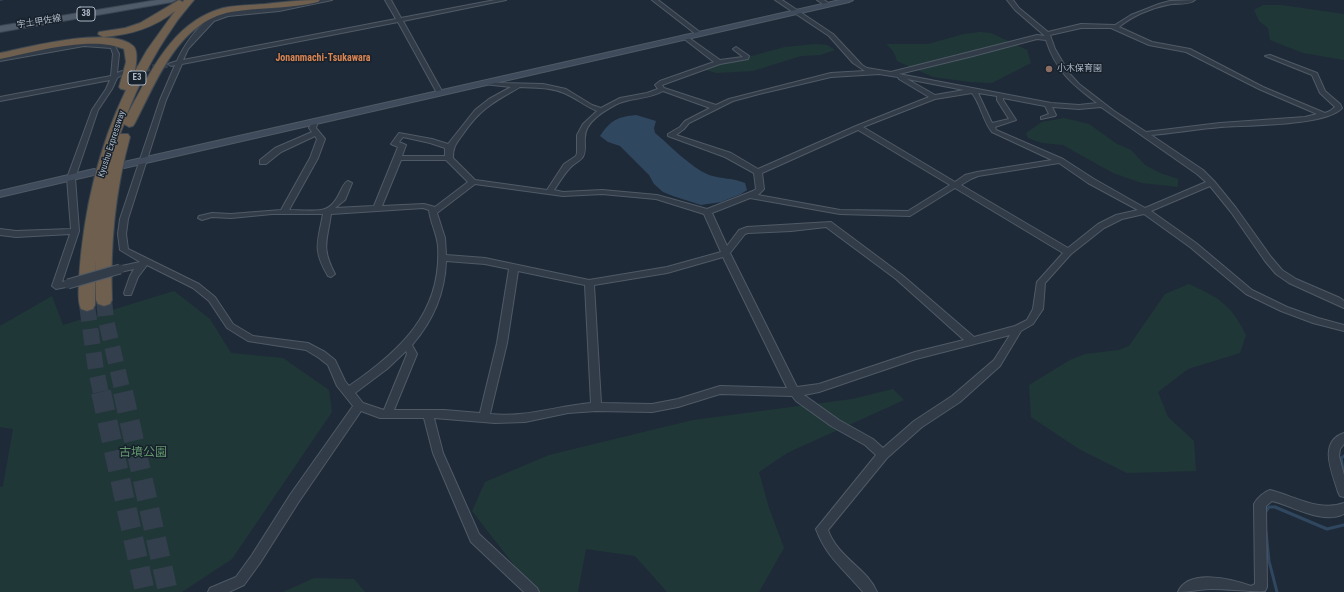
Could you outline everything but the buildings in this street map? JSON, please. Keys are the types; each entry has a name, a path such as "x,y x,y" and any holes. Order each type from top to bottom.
{"highway":[{"path":"0,48 55,38 129,31 160,18 182,0"},
{"name":"Kyushu Expressway","path":"87,305 91,235 99,169 139,72 154,48 189,0"},
{"name":"Kyushu Expressway","path":"104,300 102,254 110,191 120,151 129,123 152,70 166,44 197,0"},
{"path":"225,0 244,3 275,0"},
{"path":"129,123 165,56 176,42 199,22 210,15 232,9 286,5 315,0"},
{"path":"0,56 95,40 114,40 129,47 131,57 129,74 98,166 99,169"}],"main road":[{"name":"宇土甲佐線","path":"0,29 172,0"}],"street":[{"path":"329,0 278,9 227,14 212,20 185,48 180,63 163,100 124,219 122,234 124,250 144,263 196,286 212,299 230,326 251,339 308,346 322,355 332,363 341,383 359,406 380,414 444,414 484,418 525,418 568,409 596,407 652,408 678,403 720,390 794,391 819,388 915,356 971,340 1018,329 1030,322 1038,309 1042,282 1068,252 1102,226 1119,217 1145,211 1211,183"},
{"path":"388,0 440,93"},
{"path":"171,64 503,0"},
{"path":"655,0 699,34"},
{"path":"778,0 838,41 859,66 864,69 1048,105 1079,107 1102,105"},
{"path":"820,0 828,5"},
{"path":"124,165 849,0"},
{"path":"1010,0 1017,10 1048,36 1052,50 1066,74 1077,85 1102,105 1200,172 1211,183 1252,235 1272,266 1280,274 1328,294 1344,304"},
{"path":"1115,28 1151,7 1168,3 1189,2 1192,0"},
{"path":"894,75 1037,37 1048,36 1081,26 1108,26 1150,44 1188,50 1260,88 1325,115"},
{"path":"685,37 719,62"},
{"path":"0,59 84,44 97,44 112,47 116,54 114,77 109,89 95,110 71,178 75,231 56,286 144,263"},
{"path":"715,107 662,88 658,85 662,82 719,62 746,58 746,56 736,49"},
{"path":"1145,134 1220,125 1305,119 1332,113 1341,108 1322,92 1315,74 1268,56"},
{"path":"758,172 728,155 670,135 682,128 687,122 731,100 831,75 878,72"},
{"path":"0,99 114,77 122,73"},
{"path":"522,74 520,85 482,107 470,119 462,132 449,147 449,158 473,182 563,194 602,192 657,197 707,212 750,196 760,190 758,172"},
{"path":"894,75 934,97"},
{"path":"484,82 502,85 544,86 566,91 590,106 602,110"},
{"path":"549,192 567,166 579,157 581,153 581,135 586,124 602,110 618,102 647,96 662,88"},
{"path":"758,172 858,127 934,97 973,90"},
{"path":"973,90 980,98 988,124 994,131 1040,150 1145,211 1193,245 1248,292 1284,309 1316,321 1344,328"},
{"path":"990,126 1013,120 1000,100 1000,96"},
{"path":"1042,118 1053,115 1048,105"},
{"path":"284,212 322,139 312,128 315,122"},
{"path":"858,127 1068,252"},
{"path":"263,162 278,150 315,133"},
{"path":"377,208 398,158 402,145 395,144 401,134 432,141 449,147"},
{"path":"398,158 449,158"},
{"path":"750,196 840,212 910,214 955,185 977,174 1060,161"},
{"path":"0,194 71,178 99,169"},
{"path":"433,212 473,182"},
{"path":"326,211 341,200 348,183"},
{"path":"202,218 212,215 424,206 433,209 440,234 443,258 438,294 431,311 422,326 407,345 362,383 348,392"},
{"path":"326,211 326,222 321,243 323,259 331,274"},
{"path":"707,212 725,254 794,391 800,398 835,423 869,442 883,455"},
{"path":"443,258 485,261 589,283 667,270 725,254 742,232 747,230 791,228 828,224 899,277 971,340"},
{"path":"0,232 16,234 75,231"},
{"path":"128,293 134,276 144,263"},
{"path":"484,418 502,343 514,267"},
{"path":"589,283 596,407"},
{"path":"871,592 842,562 825,541 822,529 883,455 918,424 956,399 997,363 1018,329"},
{"path":"387,414 412,354 407,345"},
{"path":"214,592 240,581 256,559 294,499 359,406"},
{"path":"428,414 438,453 475,538 533,592"},
{"path":"1344,437 1337,442 1333,449 1336,467 1344,492"},
{"path":"1184,592 1187,588 1219,582 1251,592 1261,587 1260,504 1270,495 1322,512 1341,511 1344,508"}],"green space":[{"path":"1263,5 1281,5 1344,14 1344,60 1303,53 1270,40 1268,28 1259,21 1254,10"},
{"path":"980,32 991,33 1027,50 1031,63 992,83 970,82 933,77 897,61 893,51 886,44 928,44 964,34"},
{"path":"815,44 827,45 835,50 820,55 801,56 753,71 716,73 703,69 785,47"},
{"path":"1064,118 1089,124 1117,144 1131,150 1145,165 1160,173 1178,179 1178,187 1142,183 1113,173 1063,145 1042,143 1028,138 1026,133 1042,122"},
{"path":"1189,284 1223,303 1235,316 1246,335 1240,353 1188,369 1158,392 1168,417 1194,441 1196,471 1127,473 1079,449 1031,417 1029,385 1070,360 1085,354 1119,350 1129,346 1165,294"},
{"name":"古墳公園","path":"174,291 210,319 231,353 283,358 329,390 332,412 232,559 182,592 0,592 0,487 3,486 13,429 0,427 0,326 52,296 63,325"},
{"path":"893,389 904,400 787,453 759,472 769,508 784,548 759,592 667,592 635,556 586,549 578,592 535,592 472,511 485,482 549,455 693,420 852,399"},
{"path":"314,578 354,579 365,592 283,592"}],"water":[{"path":"636,115 656,121 654,128 655,133 695,167 709,175 745,183 747,190 721,202 701,205 663,192 654,184 649,175 620,146 608,142 600,136 615,120"}],"waterway":[{"path":"1344,456 1341,458 1344,475"},
{"path":"1265,513 1269,507 1275,507 1327,529 1344,525"},
{"path":"1266,532 1269,561 1277,592"}],"tunnel":[{"path":"135,71 171,64"},
{"path":"104,300 106,320 123,393"},
{"path":"87,305 96,370 101,393"},
{"path":"101,392 145,592"},
{"path":"123,392 168,592"}],"place":[{"name":"小木保育園","path":"1049,69"}],"district":[{"name":"Jonanmachi-Tsukawara","path":"323,58"}]}
